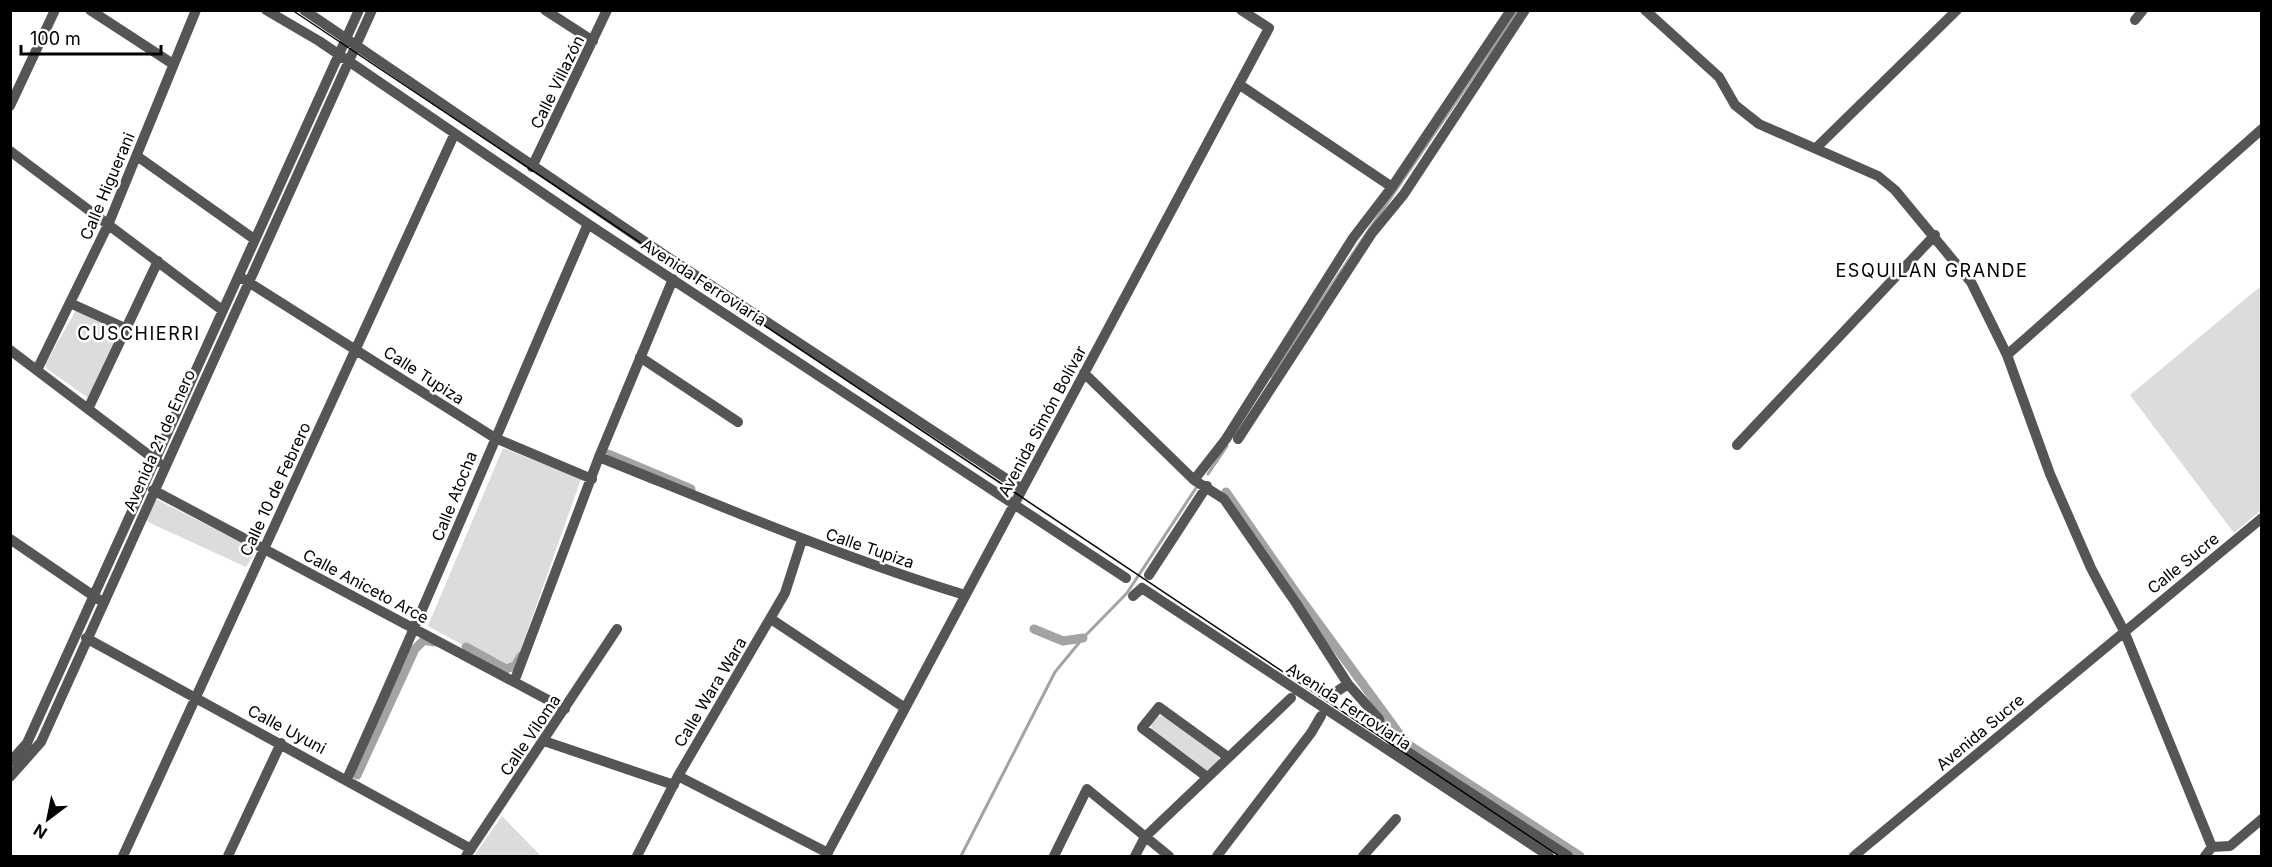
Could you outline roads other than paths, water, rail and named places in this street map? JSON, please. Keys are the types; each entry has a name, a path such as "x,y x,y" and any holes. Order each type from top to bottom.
{"street":[{"path":"10,106 55,10"},
{"path":"90,10 172,64"},
{"name":"Calle Higuerani","path":"38,370 108,225 196,10"},
{"name":"Avenida Ferroviaria","path":"266,10 319,41 454,135 1126,578"},
{"name":"Avenida Ferroviaria","path":"304,10 532,167 1023,489"},
{"name":"Avenida 21 de Enero","path":"10,777 41,742 164,466 243,279 344,59 346,40 359,10"},
{"name":"Avenida 21 de Enero","path":"10,762 27,743 222,310 243,279 254,240 344,59 355,47 372,10"},
{"path":"545,10 593,41"},
{"name":"Calle Villazón","path":"532,167 608,10"},
{"name":"Avenida Simón Bolívar","path":"827,855 1269,28 1241,10"},
{"path":"1194,480 1244,411 1353,238 1392,187 1511,10"},
{"path":"1238,439 1372,233 1404,194 1525,10"},
{"path":"1645,10 1719,77 1735,105 1759,124 1817,147 1878,176 1895,190 1935,235 1971,282 2007,355 2055,484 2091,568 2124,631 2209,852 2230,846 2262,819"},
{"path":"1817,147 1957,10"},
{"path":"2135,20 2143,10"},
{"path":"1240,85 1392,187"},
{"path":"2007,355 2262,129"},
{"name":"Calle 10 de Febrero","path":"123,856 454,135"},
{"path":"10,151 222,310"},
{"path":"137,156 254,240"},
{"name":"Calle Atocha","path":"347,779 416,630 495,438 588,224"},
{"path":"1737,445 1935,235"},
{"path":"88,409 158,261"},
{"name":"Calle Tupiza","path":"243,279 495,438 592,479"},
{"path":"514,682 599,457 673,279"},
{"path":"70,303 127,329"},
{"path":"10,350 164,466"},
{"path":"640,357 738,422"},
{"path":"1084,373 1194,480 1207,486 1224,499 1296,603 1348,684"},
{"name":"Calle Tupiza","path":"599,457 802,540 890,572 965,595"},
{"path":"1149,575 1207,486"},
{"name":"Calle Aniceto Arce","path":"153,490 565,709"},
{"name":"Calle Sucre","path":"2124,631 2262,518"},
{"path":"10,539 103,603"},
{"name":"Calle Wara Wara","path":"637,856 676,781 785,593 802,540"},
{"name":"Avenida Ferroviaria","path":"1133,596 1142,588 1549,856"},
{"path":"771,619 905,708"},
{"name":"Calle Viloma","path":"469,853 617,629"},
{"name":"Avenida Sucre","path":"1854,856 2124,631"},
{"name":"Calle Uyuni","path":"87,638 347,779 469,853"},
{"name":"Avenida Ferroviaria","path":"1330,696 1348,684 1379,720 1381,730 1397,745 1568,856"},
{"path":"1135,856 1145,837 1291,698"},
{"path":"1207,777 1142,728 1159,707 1228,757"},
{"path":"1217,856 1311,733 1321,716"},
{"path":"544,741 676,781 827,855"},
{"path":"228,856 281,743"},
{"path":"1054,856 1087,789 1169,856"},
{"path":"1363,856 1396,819"}],"waterway":[{"path":"1271,377 1518,10"},
{"path":"1208,474 1227,446"},
{"path":"608,454 691,489"},
{"path":"961,856 1055,672 1083,638 1127,593 1196,488"},
{"path":"1226,492 1406,743 1580,856"},
{"path":"1034,629 1063,641 1083,638"},
{"path":"357,775 415,649 424,640 434,642"},
{"path":"466,647 506,669 515,666 521,656"}],"tram line":[{"path":"292,10 1559,856"}],"district":[{"name":"ESQUILAN GRANDE","path":"1932,271"},
{"name":"CUSCHIERRI","path":"139,334"}]}
